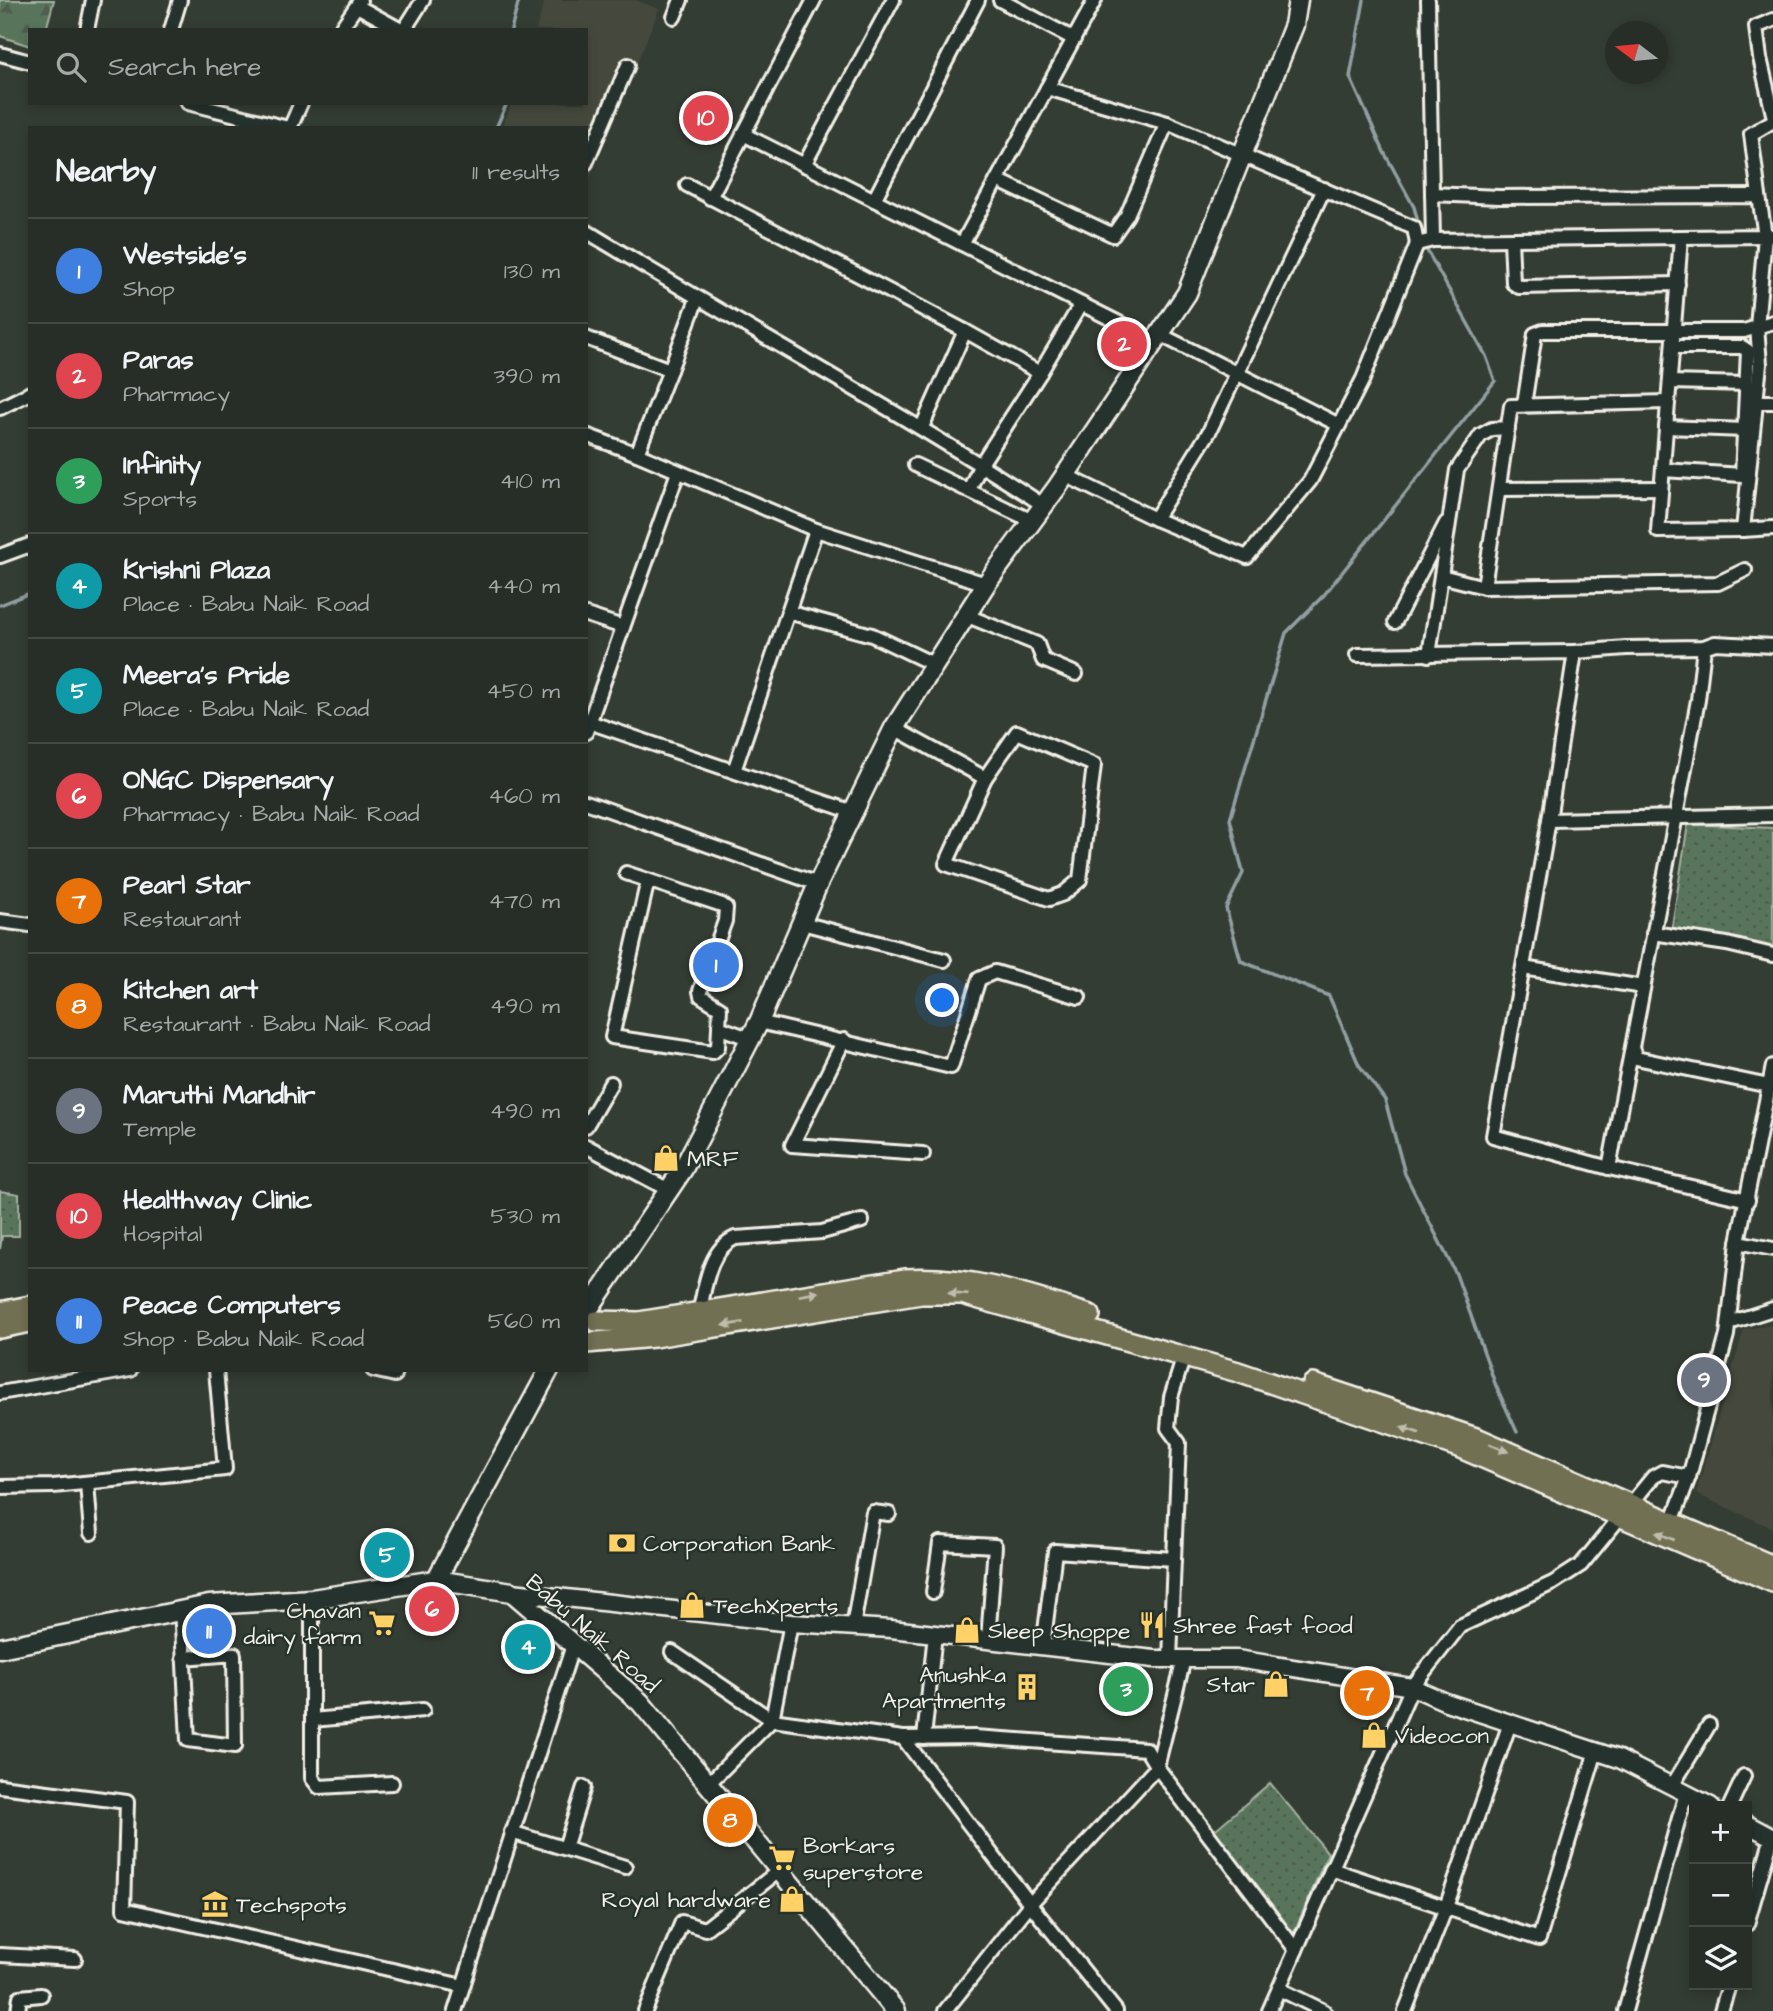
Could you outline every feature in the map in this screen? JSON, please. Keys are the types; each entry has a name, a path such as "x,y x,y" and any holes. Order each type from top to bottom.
{"main road":[{"path":"588,1341 596,1333 590,1313 669,1190 751,1039 818,884 894,727 965,615 1065,475 1187,293 1294,25 1298,0"},
{"path":"590,1313 639,1322 905,1279 935,1277 981,1282 1410,1414 1479,1439 1773,1582"},
{"path":"588,1343 654,1337 943,1293 998,1301 1184,1356 1458,1447 1624,1510 1672,1522 1773,1566"},
{"path":"0,1312 28,1306"},
{"path":"0,1328 28,1322"},
{"path":"436,1580 548,1372"},
{"name":"Babu Naik Road","path":"0,1648 209,1605 312,1599 436,1580 512,1592 640,1702 896,2011"}],"street":[{"path":"87,28 93,0"},
{"path":"172,28 180,0"},
{"path":"404,28 423,0"},
{"path":"674,17 681,0"},
{"path":"710,198 814,0"},
{"path":"804,165 893,0"},
{"path":"874,200 978,0"},
{"path":"1000,0 1074,39"},
{"path":"962,244 1095,0"},
{"path":"1428,0 1433,240"},
{"path":"341,28 359,3 400,28"},
{"path":"1773,20 1756,27 1768,69 1773,114"},
{"path":"0,54 28,61"},
{"path":"588,158 628,65"},
{"path":"1047,88 1167,123 1243,154 1414,228 1417,244 1363,379 1310,481 1247,557 1155,519 1065,475"},
{"path":"196,105 281,126"},
{"path":"290,126 300,105"},
{"path":"1743,530 1760,363 1757,327 1769,236 1759,196 1751,134 1773,121"},
{"path":"997,180 1113,235 1127,215 1167,123"},
{"path":"743,135 1081,304 1238,373 1339,425"},
{"path":"687,185 1040,373"},
{"path":"1155,519 1209,432 1324,189"},
{"path":"1432,194 1499,197 1759,196"},
{"path":"588,232 697,299 922,427 1043,505"},
{"path":"1417,244 1433,240 1769,236"},
{"path":"1681,237 1658,531 1773,528"},
{"path":"1511,240 1511,276 1513,283 1519,287 1678,284"},
{"path":"637,454 697,299"},
{"path":"969,490 981,464 1081,304"},
{"path":"1524,405 1535,334 1543,331 1744,331 1773,322"},
{"path":"922,427 965,331"},
{"path":"588,339 670,370"},
{"path":"1663,470 1742,475 1748,351 1742,347 1673,346"},
{"path":"1670,382 1747,384"},
{"path":"0,408 28,394"},
{"path":"1484,587 1511,406 1668,402"},
{"path":"1756,402 1773,402"},
{"path":"1666,427 1745,430"},
{"path":"1429,654 1457,470 1471,448 1492,429 1508,428"},
{"path":"588,436 816,530 986,584"},
{"path":"915,465 1032,521"},
{"path":"678,472 588,727 734,771 853,812"},
{"path":"1499,489 1661,488"},
{"path":"1395,622 1451,514"},
{"path":"734,771 816,530"},
{"path":"0,556 28,546"},
{"path":"1441,576 1484,587 1718,583 1745,570"},
{"path":"788,612 872,635 933,664"},
{"path":"965,615 1037,643 1043,660 1076,674"},
{"path":"588,616 624,626"},
{"path":"1357,655 1575,652 1704,647 1715,643 1773,646"},
{"path":"1609,1168 1698,700 1704,647"},
{"path":"1575,652 1549,820 1493,1136 1609,1168 1748,1200"},
{"path":"894,727 985,778"},
{"path":"1017,732 1094,765 1080,880 1063,894 1049,899 946,864 985,778 1017,732"},
{"path":"588,803 818,884"},
{"path":"1549,820 1773,815"},
{"path":"626,873 648,880 726,908 700,991 701,996 720,1008 716,1049 709,1052 612,1037 648,880"},
{"path":"0,922 28,925"},
{"path":"802,923 944,960"},
{"path":"1653,933 1727,944 1773,955"},
{"path":"1523,968 1643,987"},
{"path":"759,1022 951,1067 979,979 995,972 1079,997"},
{"path":"720,1028 751,1039"},
{"path":"844,1040 792,1145 923,1154"},
{"path":"1632,1048 1636,1058 1769,1086"},
{"path":"1672,1522 1689,1477 1729,1323 1738,1242 1773,1066"},
{"path":"588,1123 611,1083"},
{"path":"1759,1141 1773,1144"},
{"path":"588,1147 669,1190"},
{"path":"699,1314 712,1262 727,1241 735,1238 822,1232 862,1222"},
{"path":"1738,1242 1773,1249"},
{"path":"1729,1323 1773,1309"},
{"path":"945,2011 1030,1904 1157,1768 1177,1659 1174,1559 1179,1443 1168,1427 1171,1397 1184,1356"},
{"path":"0,1393 119,1372"},
{"path":"0,1487 87,1483 225,1469 216,1372"},
{"path":"382,1372 396,1375"},
{"path":"1269,2011 1412,1686 1460,1626 1553,1583 1581,1565 1653,1477 1662,1472 1689,1477"},
{"path":"87,1483 91,1533"},
{"path":"853,1627 873,1512 889,1514"},
{"path":"933,1592 940,1543 995,1546 988,1640"},
{"path":"1043,1647 1055,1551 1174,1559"},
{"path":"512,1592 1043,1647 1177,1659 1237,1659 1412,1686 1446,1702 1619,1759 1701,1801"},
{"path":"312,1599 312,1778 319,1787 392,1783"},
{"path":"181,1611 189,1741 235,1746 234,1654 184,1658"},
{"path":"708,1784 772,1720 791,1623"},
{"path":"924,1738 935,1634"},
{"path":"455,2011 573,1645"},
{"path":"672,1652 772,1720 903,1738 974,1737 1146,1749 1157,1768 1296,1951"},
{"path":"312,1720 423,1710"},
{"path":"1405,2011 1445,1910 1510,1723"},
{"path":"1625,2011 1679,1790 1709,1725"},
{"path":"903,1738 1116,2011"},
{"path":"1331,1869 1445,1910 1539,1939 1596,1751"},
{"path":"1733,1801 1744,1776"},
{"path":"0,1786 127,1802 124,1909 463,1986"},
{"path":"565,1849 584,1787"},
{"path":"1752,1828 1772,1838 1752,1907"},
{"path":"511,1832 625,1867"},
{"path":"645,2011 682,1922 705,1929 780,1870"},
{"path":"0,1955 75,1959"},
{"path":"1279,1989 1324,2011"},
{"path":"1721,2011 1727,1990"},
{"path":"18,2011 20,1997 41,1995"}],"shaded area":[{"path":"545,0 635,0 659,9 588,183 588,126 503,126 511,105 588,105 588,28 537,28"},
{"path":"1773,1325 1773,1528 1696,1494 1744,1329"}],"green space":[{"path":"0,0 54,0 47,28 28,28 28,45 0,36"},
{"path":"1688,824 1773,828 1773,950 1671,932"},
{"path":"0,1191 19,1194 19,1236 2,1236 0,1249"},
{"path":"1270,1783 1328,1853 1293,1935 1210,1834"}],"waterway":[{"path":"512,28 519,0"},
{"path":"1364,0 1350,77 1384,152 1414,207 1419,226"},
{"path":"497,126 506,105"},
{"path":"1425,247 1486,356 1495,381 1324,595 1286,633 1230,819 1243,873 1226,908 1241,961 1329,996 1359,1065 1385,1100 1405,1174 1456,1274 1496,1386 1517,1432"},
{"path":"0,605 28,594"}],"place":[{"name":"Healthway Clinic","path":"706,118"},
{"name":"Paras","path":"1124,344"},
{"name":"Westside's","path":"716,965"},
{"name":"MRF","path":"666,1158"},
{"name":"Maruthi Mandhir","path":"1704,1380"},
{"name":"Corporation Bank","path":"622,1543"},
{"name":"Meera's Pride","path":"387,1555"},
{"name":"TechXperts","path":"692,1605"},
{"name":"ONGC Dispensary","path":"432,1609"},
{"name":"Chavan dairy farm","path":"382,1623"},
{"name":"Shree fast food","path":"1152,1625"},
{"name":"Sleep Shoppe","path":"967,1630"},
{"name":"Peace Computers","path":"209,1631"},
{"name":"Krishni Plaza","path":"528,1647"},
{"name":"Star","path":"1276,1684"},
{"name":"Anushka Apartments","path":"1027,1687"},
{"name":"Infinity","path":"1126,1689"},
{"name":"Pearl Star","path":"1367,1693"},
{"name":"Videocon","path":"1374,1735"},
{"name":"Kitchen art","path":"730,1820"},
{"name":"Borkars superstore","path":"782,1858"},
{"name":"Royal hardware","path":"792,1899"},
{"name":"Techspots","path":"215,1904"}]}
